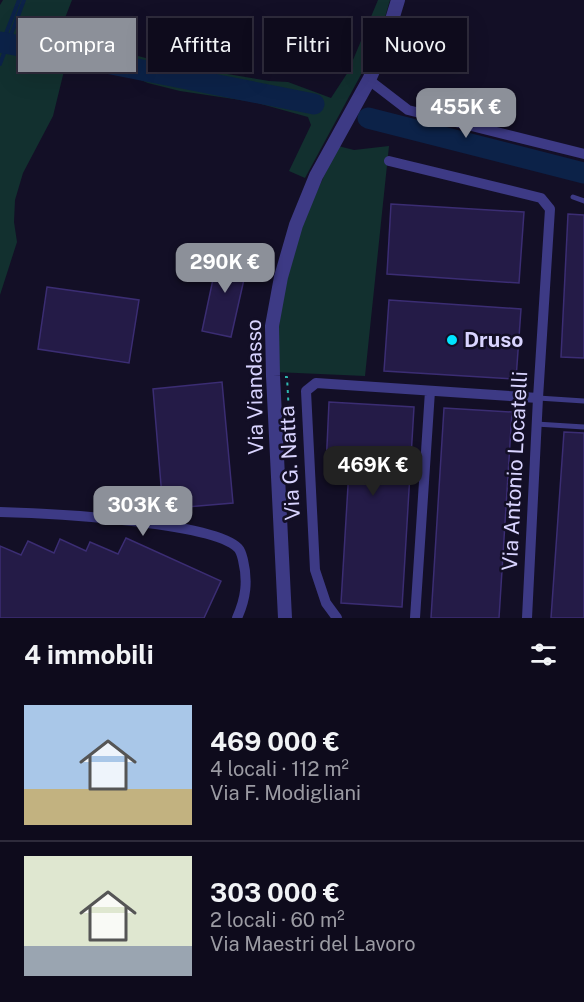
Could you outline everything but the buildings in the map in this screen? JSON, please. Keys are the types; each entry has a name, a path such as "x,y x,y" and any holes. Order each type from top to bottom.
{"street":[{"name":"Via Viandasso","path":"285,618 272,326 281,277 296,225 316,176 369,80 384,46 398,0"},
{"path":"369,80 408,110 584,154"},
{"name":"Via Antonio Locatelli","path":"388,161 541,198 550,209 536,424 527,618"},
{"name":"Via G. Natta","path":"337,618 326,603 315,570 306,391 316,383 538,398"},
{"path":"415,618 430,391"},
{"path":"0,512 151,523 226,539 240,550 247,575 244,601 237,618"}],"lane":[{"path":"573,197 584,201"},
{"path":"538,398 584,401"},
{"path":"536,424 584,427"}],"green space":[{"path":"3,0 72,0 65,18 18,18 18,72 64,72 53,116 23,173 15,200 14,222 17,242 0,295 0,5"},
{"path":"378,0 390,0 385,18 370,18"},
{"path":"363,36 363,71 305,178 289,171 311,125 308,117 254,102 180,91 128,75 104,72 136,72 136,56 148,59 148,72 215,72 288,82 331,98 348,72 351,72 351,65"},
{"path":"338,146 354,150 389,146 365,376 275,372 282,292 304,219"}],"waterway":[{"path":"0,49 19,0"},
{"path":"0,64 24,0"},
{"path":"0,42 314,104"},
{"path":"368,118 584,173"}],"place":[{"name":"Druso","path":"452,340"}]}
